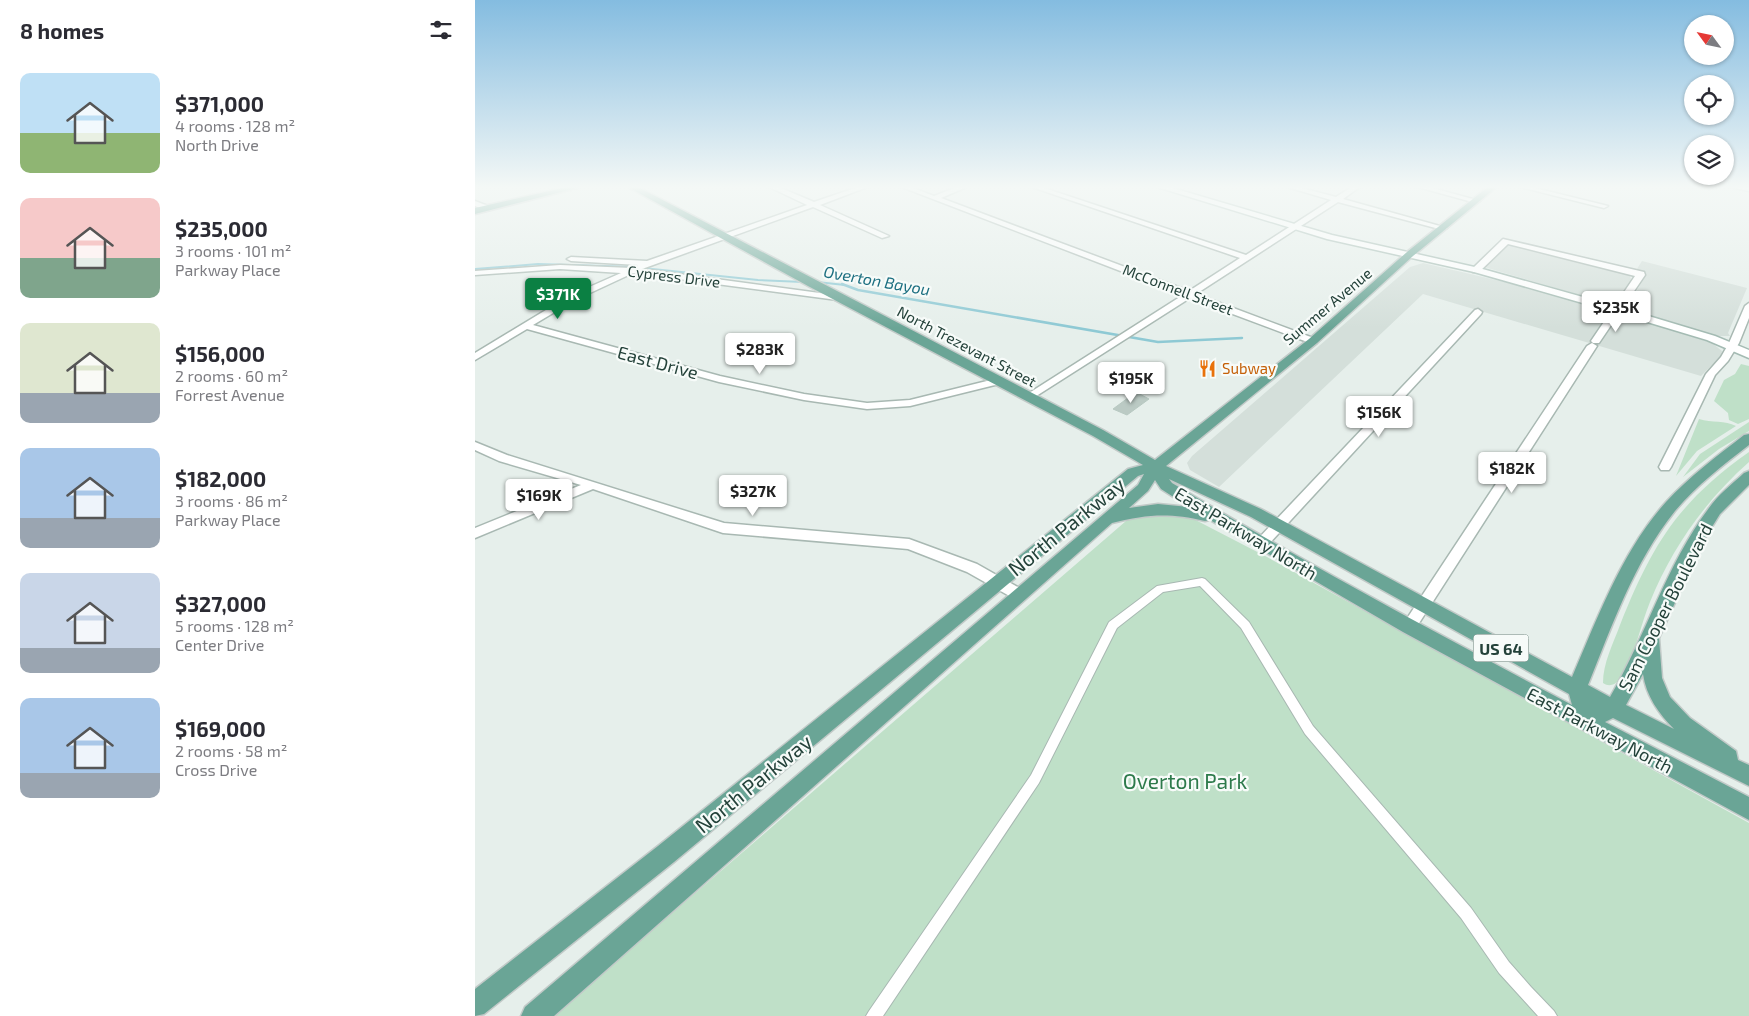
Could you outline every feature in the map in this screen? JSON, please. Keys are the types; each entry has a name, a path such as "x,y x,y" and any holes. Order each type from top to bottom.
{"main road":[{"name":"North Trezevant Street","path":"720,233 842,300 1104,436 1156,467"},
{"path":"1322,233 1476,270 1618,310 1734,347 1749,354"},
{"name":"Summer Avenue","path":"1156,467 1222,412 1313,341 1410,254 1436,233"},
{"path":"1587,721 1577,688 1643,544 1671,506 1710,467 1749,438"},
{"name":"East Parkway North","path":"1156,467 1256,513 1423,606 1613,708 1749,776"},
{"name":"East Parkway North","path":"1156,467 1166,486 1261,544 1409,627 1749,809"},
{"name":"North Parkway","path":"534,1016 1018,594 1143,488 1156,467"},
{"name":"North Parkway","path":"475,1005 674,847 1133,472 1156,467"},
{"name":"Sam Cooper Boulevard","path":"1587,721 1613,708 1637,668 1695,541 1715,510 1749,476"},
{"path":"1107,519 1143,509 1172,507 1222,520"},
{"path":"1651,635 1653,680 1661,701 1678,720 1703,740 1749,771"}],"street":[{"path":"475,357 572,298 643,267 714,244 732,233"},
{"path":"879,233 885,236"},
{"name":"McConnell Street","path":"1029,233 1313,341"},
{"path":"1174,233 1247,258"},
{"path":"1030,397 1284,233"},
{"path":"1409,627 1594,343 1641,275 1506,241 1476,270"},
{"name":"Cypress Drive","path":"475,266 593,259 842,300"},
{"name":"Cypress Drive","path":"475,273 560,267 643,267"},
{"path":"1665,467 1711,374 1722,364 1734,347 1749,306"},
{"path":"1261,544 1279,527 1478,312"},
{"name":"East Drive","path":"525,326 719,378 805,397 867,406 910,403 999,381"},
{"path":"475,446 503,458 593,485 723,528 909,544 971,568 1018,594"},
{"path":"475,532 593,485"},
{"path":"874,1016 1035,779 1113,625 1161,589 1202,582 1245,625 1309,730 1466,913 1486,945 1521,989 1549,1016"}],"shaded area":[{"path":"1512,244 1623,273 1629,275 1632,280 1617,304 1614,305 1484,267 1507,246"},
{"path":"1642,261 1747,288 1728,333 1730,336 1718,336 1628,310 1627,307 1646,275 1635,272"},
{"path":"1423,263 1535,289 1604,309 1712,343 1722,351 1721,356 1701,376 1423,294 1219,487 1190,470 1187,463 1192,456 1410,267"}],"green space":[{"path":"1741,364 1749,366 1749,419 1738,424 1729,420 1728,413 1714,401 1724,380 1735,374"},
{"path":"1699,419 1736,426 1697,451 1676,476"},
{"path":"1749,422 1749,431 1719,449 1683,477 1700,454"},
{"path":"1749,452 1749,462 1704,509 1679,544 1650,602 1626,671 1613,684 1607,685 1603,683 1603,676 1612,646 1632,597 1644,571 1669,528 1703,489"},
{"name":"Overton Park","path":"1182,513 1267,557 1749,823 1749,1016 553,1016 1126,521 1136,515"}],"building":[{"path":"1136,392 1149,399 1127,415 1113,409"}],"waterway":[{"name":"Overton Bayou","path":"475,269 538,264 637,267"},
{"name":"Overton Bayou","path":"643,268 758,280 803,282"},
{"name":"Overton Bayou","path":"817,282 845,285"},
{"name":"Overton Bayou","path":"845,285 858,290 1158,342 1242,338"}],"place":[{"name":"Subway","path":"1208,368"}]}
